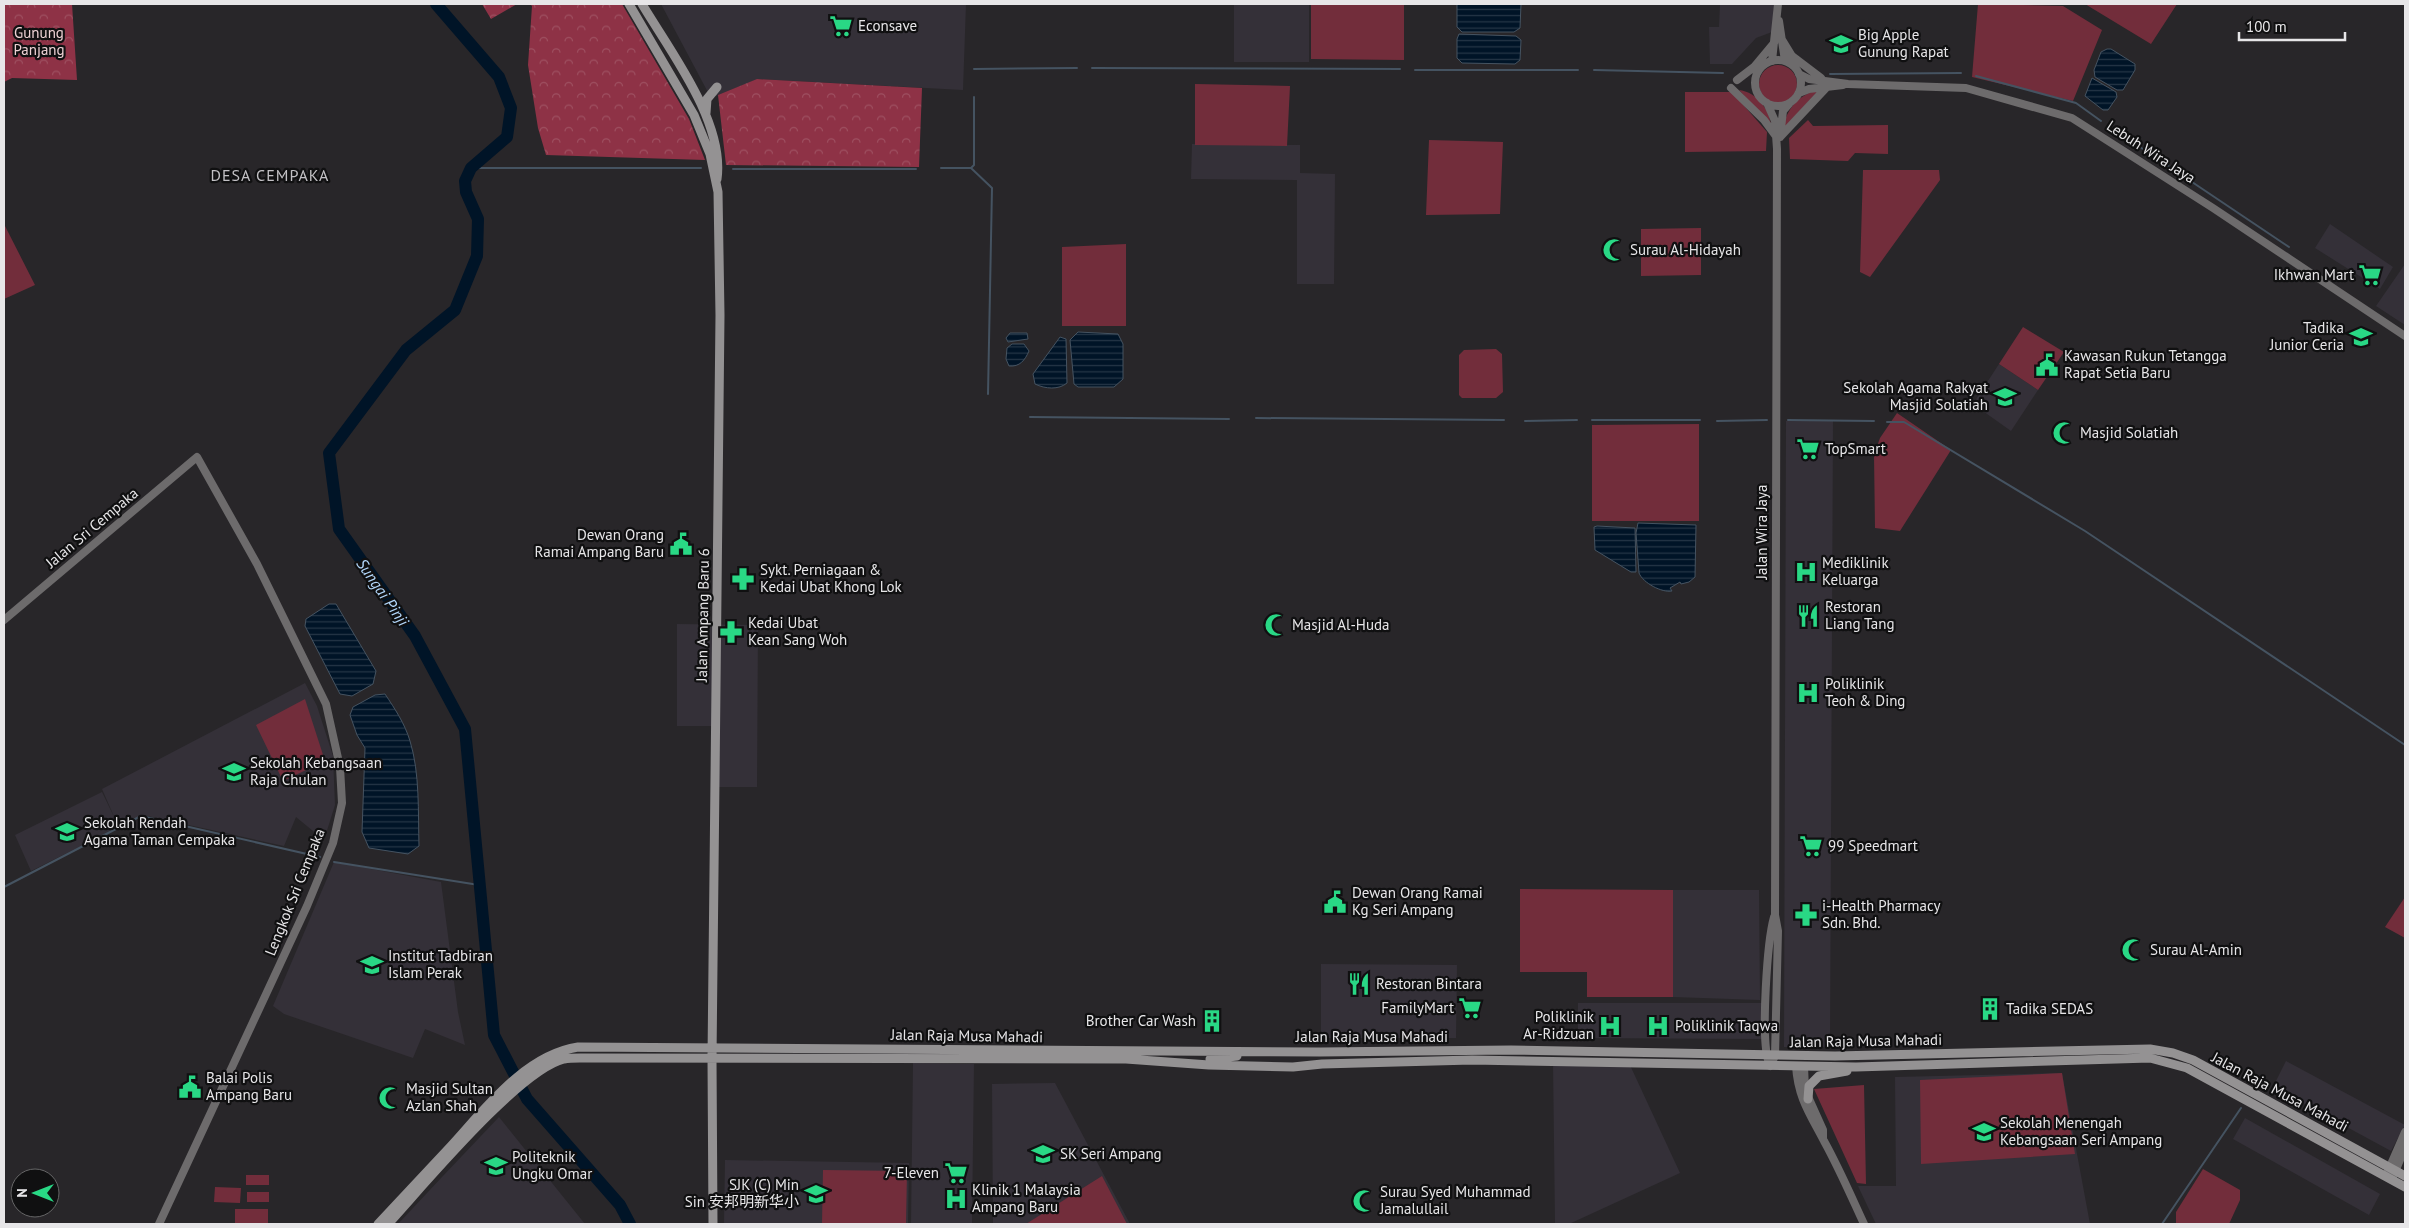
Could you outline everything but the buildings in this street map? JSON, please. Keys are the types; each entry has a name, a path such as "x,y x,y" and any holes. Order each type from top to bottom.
{"main road":[{"path":"629,4 668,67 693,93"},
{"path":"642,4 693,93 692,103 709,140 710,154"},
{"name":"Jalan Ampang Baru 6","path":"668,67 698,122 710,154 716,182"},
{"path":"708,124 707,99 717,87"},
{"name":"Jalan Ampang Baru 6","path":"693,93 708,124 718,155 716,182 720,324 712,1053 713,1224"},
{"name":"Jalan Raja Musa Mahadi","path":"378,1224 503,1096 530,1074 564,1059 712,1053 1237,1053 1554,1050 1811,1056 2150,1050 2173,1053 2193,1060 2391,1173 2405,1187"},
{"name":"Jalan Raja Musa Mahadi","path":"712,1053 1126,1059 1293,1066 1522,1060 1770,1066 1856,1066 2150,1058 2186,1068 2391,1173 2405,1176"},
{"path":"1126,1059 1217,1059 1237,1053 1241,1060 1322,1064"},
{"path":"1771,1055 1800,1065 1811,1056"},
{"path":"1808,1099 1809,1086 1819,1076 1851,1071 1856,1066"},
{"name":"Jalan Raja Musa Mahadi","path":"388,1224 503,1096"}],"street":[{"path":"1772,62 1778,41 1778,4"},
{"path":"1778,41 1785,61"},
{"path":"1737,80 1754,67 1778,41"},
{"path":"1731,88 1778,135 1825,84 1792,56 1778,41"},
{"path":"1785,61 1791,64 1799,74 1801,80 1798,94 1790,103 1777,106 1767,103 1760,96 1756,81 1761,69 1772,62 1785,61"},
{"name":"Lebuh Wira Jaya","path":"1799,74 1825,84 1966,88 2072,118 2213,208 2405,336"},
{"name":"Lebuh Wira Jaya","path":"1798,94 1825,84"},
{"name":"Jalan Wira Jaya","path":"1767,103 1778,135"},
{"name":"Jalan Wira Jaya","path":"1770,1066 1770,930 1775,916 1777,149 1783,111 1790,103"},
{"name":"Jalan Sri Cempaka","path":"4,620 197,457"},
{"name":"Lengkok Sri Cempaka","path":"159,1224 307,906 333,844 342,803 340,767 326,704 257,564 197,457"},
{"path":"1800,1065 1805,1090 1823,1130 1823,1138"},
{"path":"1800,1065 1799,1091 1804,1105 1823,1138 1864,1224"},
{"path":"2391,1173 2405,1132"},
{"path":"2391,1173 2405,1148"}],"shaded area":[{"path":"661,4 966,4 963,90 758,79 711,98"},
{"path":"1234,4 1309,4 1309,62 1234,62"},
{"path":"1311,4 1404,4 1404,60 1311,59"},
{"path":"1720,4 1774,4 1772,32 1756,38 1732,64 1710,64 1709,27 1719,27"},
{"path":"1978,4 2063,6 2102,30 2073,101 1972,77"},
{"path":"2085,4 2177,4 2151,44"},
{"path":"1778,65 1792,70 1797,84 1792,98 1778,103 1764,98 1759,84 1764,70"},
{"path":"1195,84 1290,86 1287,146 1195,145"},
{"path":"1739,90 1751,94 1761,102 1768,113 1771,126"},
{"path":"1819,90 1783,129 1790,109 1805,95"},
{"path":"1685,92 1732,92 1767,132 1766,151 1685,152"},
{"path":"1808,120 1813,126 1888,125 1888,154 1855,153 1848,161 1790,159 1789,138"},
{"path":"1429,140 1503,142 1500,214 1426,215"},
{"path":"1192,144 1300,145 1300,173 1335,174 1334,284 1297,284 1297,180 1191,179"},
{"path":"1863,170 1939,170 1940,180 1870,277 1860,272"},
{"path":"4,224 35,285 4,299"},
{"path":"2330,224 2393,267 2380,289 2315,248"},
{"path":"1701,228 1701,275 1641,276 1641,229"},
{"path":"1126,244 1126,326 1062,326 1062,247"},
{"path":"2405,264 2405,325 2376,306"},
{"path":"2023,327 2064,352 2038,390 1999,364"},
{"path":"1496,349 1502,354 1503,392 1496,398 1462,398 1459,395 1459,355 1464,350"},
{"name":"Sekolah Agama Rakyat Masjid Solatiah","path":"1999,364 2038,390 2011,431 1973,404"},
{"path":"1897,413 1951,450 1900,531 1875,528 1874,455 1880,438"},
{"path":"1786,421 1833,421 1830,1047 1784,1047"},
{"path":"1699,424 1699,521 1592,521 1592,425"},
{"path":"677,624 758,625 757,787 713,787 713,726 677,726"},
{"name":"Sekolah Kebangsaan Raja Chulan","path":"305,683 317,706 333,756 335,805 324,840 296,817 284,846 143,815 31,871 15,835 102,792 116,821 102,789"},
{"path":"305,699 325,761 283,781 256,725"},
{"name":"Institut Tadbiran Islam Perak","path":"334,862 441,882 458,1012 465,1045 425,1029 413,1058 284,1014 273,1006"},
{"path":"1520,889 1673,890 1673,997 1587,997 1587,972 1520,972"},
{"path":"1673,890 1759,890 1760,1000 1673,997"},
{"path":"2405,897 2405,938 2385,927"},
{"path":"1321,964 1457,965 1456,1038 1321,1038"},
{"path":"1578,1003 1762,1003 1762,1039 1578,1038"},
{"path":"1553,1061 1629,1063 1680,1173 1569,1224 1555,1224"},
{"path":"2286,1061 2405,1125 2391,1151 2273,1087"},
{"path":"913,1063 974,1064 972,1224 911,1224"},
{"name":"Sekolah Menengah Kebangsaan Seri Ampang","path":"2062,1073 2090,1224 1876,1224 1858,1186 1896,1186 1895,1077"},
{"path":"2062,1073 2075,1154 1921,1164 1920,1080"},
{"name":"SK Seri Ampang","path":"1055,1083 1130,1224 993,1224 992,1084"},
{"path":"1864,1085 1866,1184 1857,1183 1814,1089"},
{"name":"Politeknik Ungku Omar","path":"499,1117 585,1224 398,1224 442,1177"},
{"path":"2245,1118 2380,1194 2369,1215 2233,1139"},
{"name":"SJK (C) Min Sin 安邦明新华小","path":"725,1160 909,1163 908,1224 724,1224"},
{"path":"2203,1169 2240,1190 2240,1200 2229,1224 2176,1224 2176,1212"},
{"path":"823,1170 907,1171 906,1224 822,1224"},
{"path":"246,1175 269,1175 269,1185 246,1185"},
{"path":"1102,1176 1127,1224 1026,1224"},
{"path":"215,1187 241,1188 240,1203 214,1202"},
{"path":"247,1192 269,1192 269,1202 247,1202"},
{"path":"235,1209 268,1209 268,1224 235,1224"}],"green space":[{"name":"Gunung Panjang","path":"4,4 72,4 77,80 12,78 4,82"},
{"path":"482,4 517,4 491,19"},
{"path":"530,4 622,4 689,119 705,160 546,155 538,128 528,65 532,6"},
{"path":"757,79 922,88 919,167 726,165 718,95"}],"water":[{"path":"1457,4 1521,4 1520,28 1514,32 1462,32 1457,27"},
{"path":"1459,34 1516,36 1521,40 1520,60 1515,64 1462,63 1457,58 1457,39"},
{"path":"2111,49 2135,64 2135,70 2123,90 2117,90 2095,77 2094,70 2101,52"},
{"path":"2092,78 2116,92 2117,97 2108,110 2103,110 2085,96"},
{"path":"1078,332 1118,334 1123,344 1123,379 1114,387 1078,387 1074,384 1070,340"},
{"path":"1010,333 1027,333 1028,339 1008,342 1006,338"},
{"path":"1060,337 1066,339 1067,383 1060,387 1052,388 1035,384 1033,374"},
{"path":"1012,344 1024,344 1029,351 1022,362 1009,366 1006,359 1007,348"},
{"path":"1638,523 1696,525 1695,577 1689,582 1681,584 1680,582 1670,588 1672,591 1658,589 1644,580 1639,573 1636,533"},
{"path":"1594,527 1635,528 1636,572 1631,572 1595,550"},
{"path":"329,604 336,604 376,671 373,684 352,696 340,694 305,626 306,619"},
{"path":"385,694 396,711 410,741 415,766 418,793 419,846 408,854 369,848 362,832 365,748 357,735 350,715 353,707 375,695"}],"waterway":[{"name":"Sungai Pinji","path":"436,4 499,77 511,108 507,137 471,168 465,181 466,192 478,219 477,256 455,310 406,350 329,453 339,529 415,636 465,729 494,1035 527,1099 620,1205 630,1224"},
{"path":"974,69 1077,68"},
{"path":"1092,68 1400,69"},
{"path":"1415,70 1578,70"},
{"path":"1594,70 1723,73"},
{"path":"1830,74 1961,73"},
{"path":"1976,76 2076,103 2101,121"},
{"path":"971,168 974,165 974,97"},
{"path":"2116,131 2289,247"},
{"path":"471,168 701,168"},
{"path":"941,168 971,168 992,188 988,394"},
{"path":"733,169 916,169"},
{"path":"1030,417 1229,419"},
{"path":"1256,418 1504,420"},
{"path":"1525,421 1577,420"},
{"path":"1592,420 1700,420"},
{"path":"1717,421 1767,420"},
{"path":"1788,420 1874,421"},
{"path":"1887,422 1904,422 2085,531 2405,745"},
{"path":"4,887 141,816 320,857"},
{"path":"334,862 479,885"},
{"path":"2162,1224 2241,1108"}],"place":[{"name":"Econsave","path":"841,26"},
{"name":"Big Apple Gunung Rapat","path":"1841,44"},
{"name":"Surau Al-Hidayah","path":"1614,250"},
{"name":"Ikhwan Mart","path":"2370,275"},
{"name":"Tadika Junior Ceria","path":"2361,337"},
{"name":"Kawasan Rukun Tetangga Rapat Setia Baru","path":"2047,365"},
{"name":"Sekolah Agama Rakyat Masjid Solatiah","path":"2005,397"},
{"name":"Masjid Solatiah","path":"2064,433"},
{"name":"TopSmart","path":"1808,449"},
{"name":"Dewan Orang Ramai Ampang Baru","path":"681,544"},
{"name":"Mediklinik Keluarga","path":"1806,572"},
{"name":"Sykt. Perniagaan & Kedai Ubat Khong Lok","path":"743,579"},
{"name":"Restoran Liang Tang","path":"1808,616"},
{"name":"Masjid Al-Huda","path":"1276,625"},
{"name":"Kedai Ubat Kean Sang Woh","path":"731,632"},
{"name":"Poliklinik Teoh & Ding","path":"1808,693"},
{"name":"Sekolah Kebangsaan Raja Chulan","path":"234,772"},
{"name":"Sekolah Rendah Agama Taman Cempaka","path":"67,832"},
{"name":"99 Speedmart","path":"1811,846"},
{"name":"Dewan Orang Ramai Kg Seri Ampang","path":"1335,902"},
{"name":"i-Health Pharmacy Sdn. Bhd.","path":"1806,915"},
{"name":"Surau Al-Amin","path":"2133,950"},
{"name":"Institut Tadbiran Islam Perak","path":"372,965"},
{"name":"Restoran Bintara","path":"1359,984"},
{"name":"FamilyMart","path":"1470,1008"},
{"name":"Tadika SEDAS","path":"1990,1009"},
{"name":"Brother Car Wash","path":"1212,1021"},
{"name":"Poliklinik Ar-Ridzuan","path":"1610,1026"},
{"name":"Poliklinik Taqwa","path":"1658,1026"},
{"name":"Balai Polis Ampang Baru","path":"190,1087"},
{"name":"Masjid Sultan Azlan Shah","path":"390,1098"},
{"name":"Sekolah Menengah Kebangsaan Seri Ampang","path":"1984,1132"},
{"name":"SK Seri Ampang","path":"1043,1154"},
{"name":"Politeknik Ungku Omar","path":"496,1166"},
{"name":"7-Eleven","path":"956,1173"},
{"name":"SJK (C) Min Sin 安邦明新华小","path":"816,1194"},
{"name":"Klinik 1 Malaysia Ampang Baru","path":"956,1199"},
{"name":"Surau Syed Muhammad Jamalullail","path":"1364,1201"}],"district":[{"name":"DESA CEMPAKA","path":"270,175"}]}
